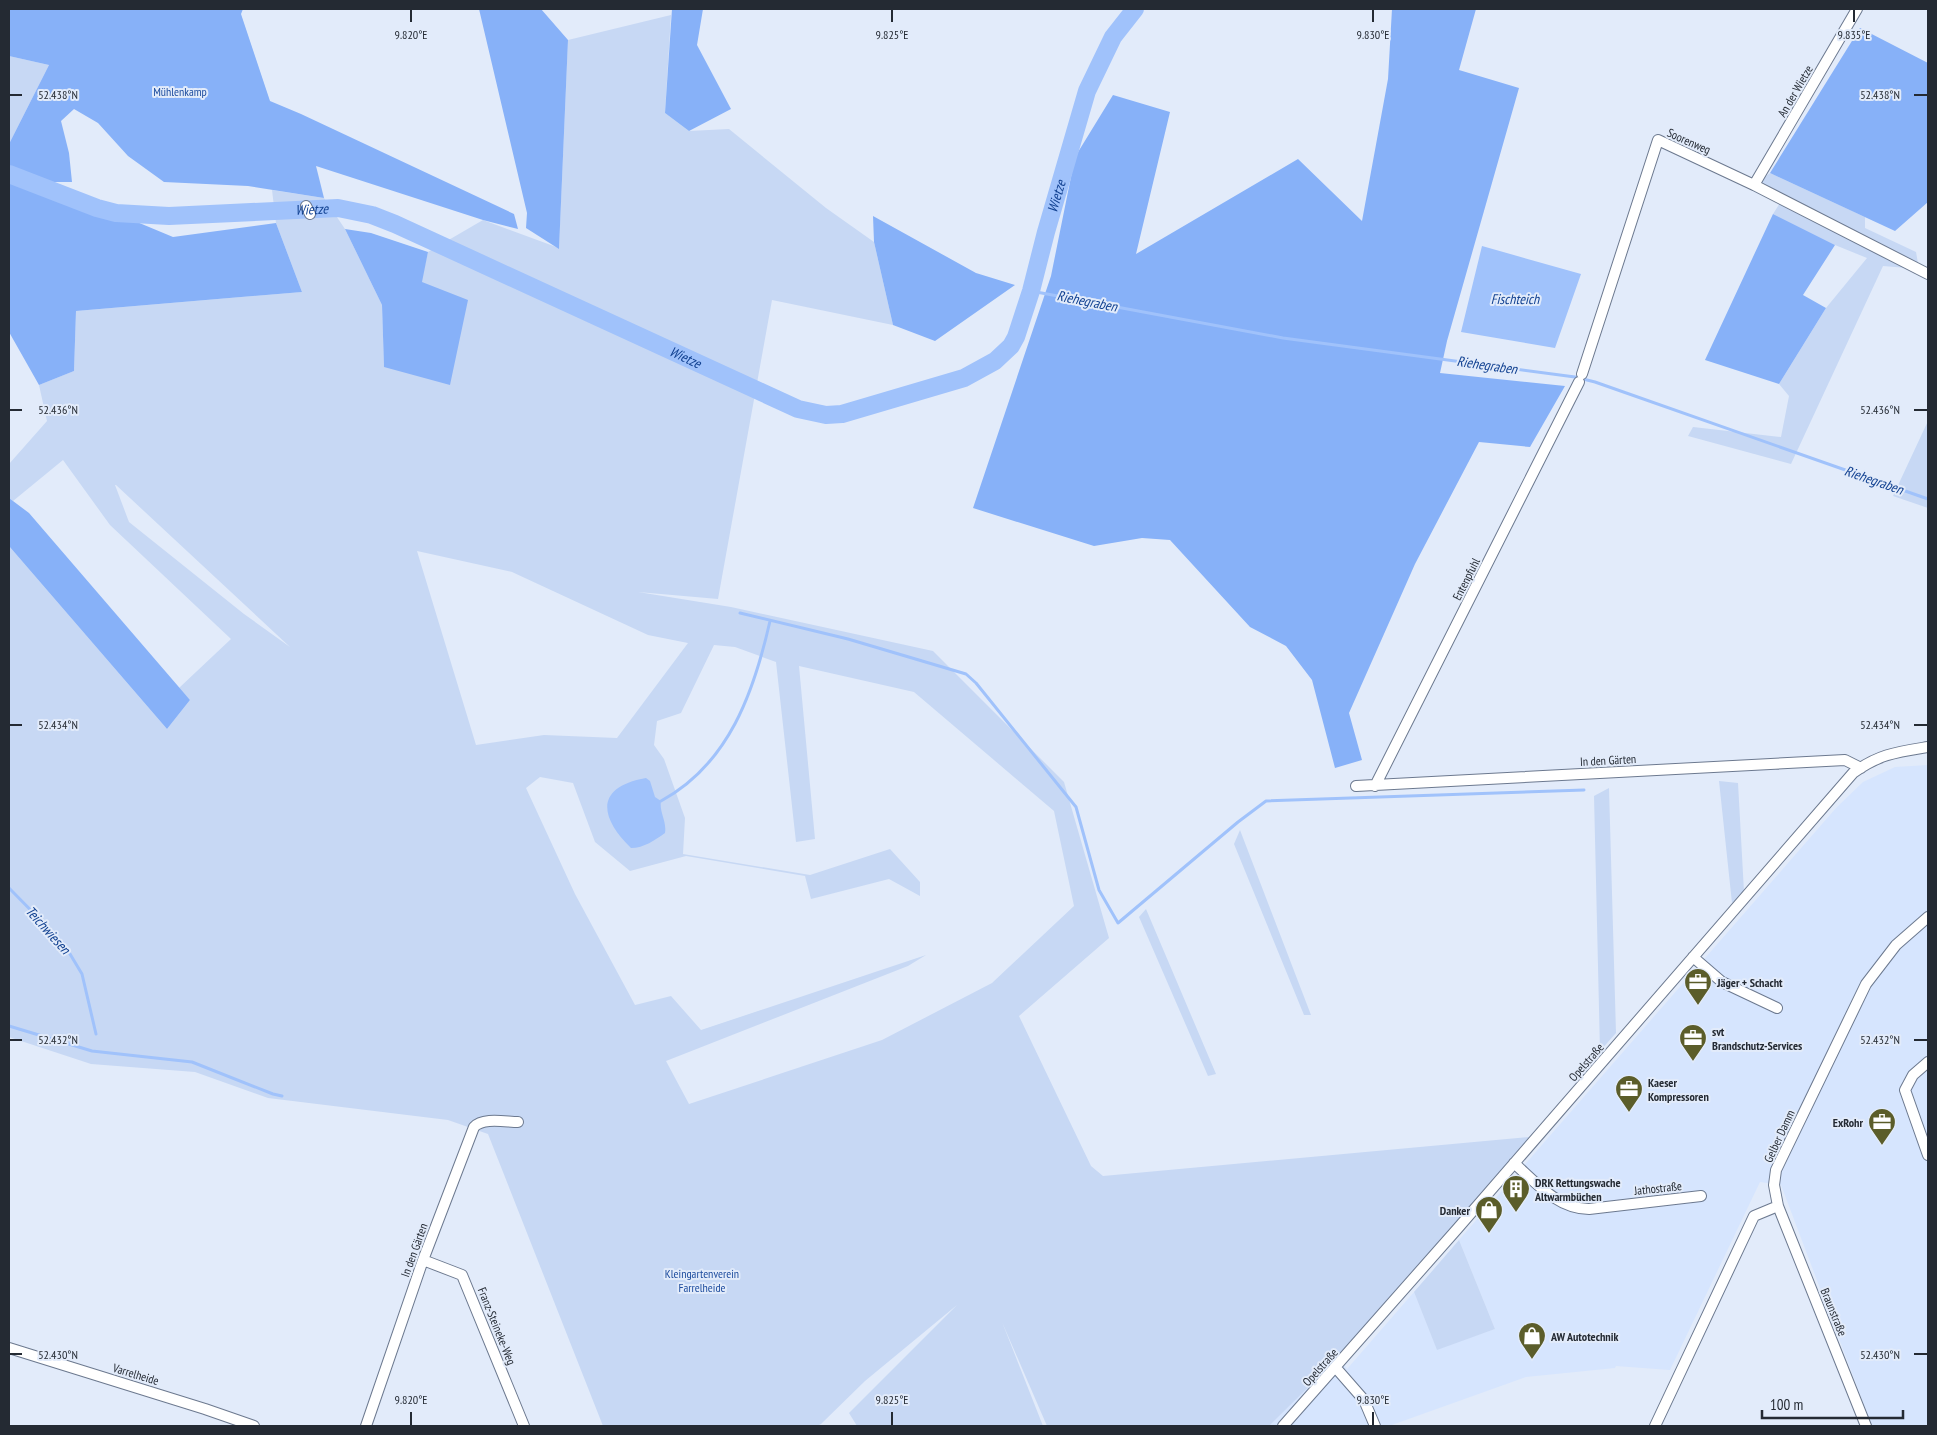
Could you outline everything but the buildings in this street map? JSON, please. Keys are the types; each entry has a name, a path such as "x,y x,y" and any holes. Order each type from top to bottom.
{"street":[{"name":"An der Wietze","path":"1754,185 1857,9"},
{"name":"Soorenweg","path":"1580,378 1658,140 1754,185 1928,274"},
{"name":"Entenpfuhl","path":"1375,786 1580,378"},
{"name":"Opelstraße","path":"1283,1426 1336,1368 1853,773 1887,754 1928,747"},
{"name":"In den Gärten","path":"1356,786 1845,760 1861,768"},
{"name":"Gelber Damm","path":"1778,1206 1774,1185 1776,1170 1866,984 1896,945 1928,917"},
{"path":"1693,958 1722,982 1777,1008"},
{"path":"1928,1062 1913,1075 1905,1090 1928,1155"},
{"name":"In den Gärten","path":"366,1426 423,1260 474,1126 478,1122 484,1121 518,1122"},
{"name":"Jathostraße","path":"1514,1163 1560,1202 1572,1208 1589,1209 1700,1196"},
{"path":"1655,1426 1754,1216 1778,1206"},
{"name":"Braunstraße","path":"1778,1206 1866,1426"},
{"name":"Franz-Steineke-Weg","path":"423,1260 462,1275 524,1426"},
{"name":"Varrelheide","path":"9,1348 254,1426"},
{"path":"1336,1368 1364,1400 1375,1426"}],"shaded area":[{"path":"1928,765 1928,1426 1872,1426 1781,1185 1760,1182 1670,1370 1616,1366 1615,1368 1526,1377 1389,1426 1269,1426 1339,1357 1347,1369 1414,1292 1437,1349 1495,1329 1459,1240 1836,808 1863,782 1895,767"}],"green space":[{"name":"Mühlenkamp","path":"9,9 243,9 241,14 270,101 514,214 518,229 483,220 316,166 324,198 248,186 164,182 128,156 98,123 74,109 61,121 69,153 72,182 41,182 173,237 276,223 302,292 76,311 74,371 39,385 9,332 9,144 49,65 9,56"},
{"path":"479,9 541,9 568,40 559,249 526,228 527,213"},
{"path":"672,9 703,9 697,45 731,109 689,131 665,113"},
{"path":"1392,9 1476,9 1459,70 1519,88 1447,341 1440,373 1565,386 1530,447 1479,442 1415,564 1349,713 1362,760 1335,768 1312,680 1286,646 1250,627 1170,540 1142,538 1094,546 973,508 1051,276 1075,157 1113,95 1170,112 1136,254 1298,159 1362,221 1388,79"},
{"name":"Kleingartenverein Farrelheide","path":"671,15 665,113 689,131 729,129 826,208 874,242 893,325 772,300 718,599 638,592 731,607 933,651 1064,782 1109,938 1019,1016 1091,1166 1103,1176 1530,1137 1339,1357 1269,1426 1047,1426 1002,1322 1043,1426 857,1426 849,1413 957,1305 865,1381 817,1426 603,1426 488,1134 448,1120 268,1098 195,1072 91,1064 9,1037 9,546 167,729 190,700 179,688 231,639 110,525 63,460 13,501 9,498 9,464 47,421 39,385 74,371 76,311 302,292 276,223 272,190 324,198 345,229 382,305 384,367 421,282 428,252 483,220 559,248 568,40","holes":["116,485 290,647 244,614 129,522","417,551 512,572 648,635 688,643 617,738 544,735 476,745","714,645 735,647 776,662 796,842 815,839 799,666 914,692 1054,811 1074,906 992,983 882,1040 689,1104 666,1061 908,966 926,955 701,1030 671,996 635,1005 575,894 526,788 540,777 573,783 595,842 630,871 686,856 805,876 811,899 889,879 920,896 920,882 890,849 810,875 683,854 685,818 664,759 654,745 657,721 681,713"]},
{"path":"1860,28 1928,63 1928,202 1895,231 1770,173"},
{"path":"9,56 49,65 9,144"},
{"path":"1770,173 1865,217 1865,228 1916,252 1919,269 1883,266 1791,464 1688,436 1693,427 1781,437 1789,396 1779,384 1826,308 1867,258 1835,245 1773,214 1782,200 1754,185"},
{"path":"1773,214 1835,245 1803,295 1826,308 1779,384 1705,360"},
{"path":"873,216 976,273 1015,285 935,341 893,325 874,242"},
{"path":"345,229 371,233 428,252 422,282 468,300 450,385 384,367 382,305"},
{"path":"1928,421 1928,508 1893,496"},
{"path":"9,498 29,513 190,700 167,729 9,546"},
{"path":"1719,781 1738,783 1744,892 1732,903"},
{"path":"1609,788 1616,1033 1600,1051 1594,796"},
{"path":"1240,830 1311,1015 1304,1015 1234,844"},
{"path":"1146,909 1216,1074 1208,1076 1139,917"},
{"path":"1459,1240 1495,1329 1437,1350 1414,1292"}],"water":[{"name":"Fischteich","path":"1482,246 1581,274 1555,348 1461,332"},
{"path":"646,778 650,781 655,797 661,801 665,833 645,845 631,848 613,825 608,815 607,805 610,796 618,788 629,782"}],"waterway":[{"name":"Wietze","path":"9,174 97,208 116,213 169,216 338,208 372,215 798,409 826,415 842,414 964,378 995,361 1011,346 1016,337 1031,291 1087,91 1113,37 1135,9"},
{"name":"Riehegraben","path":"1031,291 1283,338 1575,377 1595,382 1928,499"},
{"path":"740,613 848,639 966,674 976,683 1076,807 1099,890 1118,923 1238,822 1266,801 1584,790"},
{"path":"661,801 685,786 704,767 721,747 735,724 756,674 770,621"},
{"name":"Teichwiesen","path":"9,888 64,944 82,974 96,1034"},
{"path":"9,1026 92,1051 192,1062 282,1096"}],"place":[{"name":"Jäger + Schacht","path":"1698,1006"},
{"name":"svt Brandschutz-Services","path":"1693,1062"},
{"name":"Kaeser Kompressoren","path":"1629,1113"},
{"name":"ExRohr","path":"1882,1146"},
{"name":"DRK Rettungswache Altwarmbüchen","path":"1516,1213"},
{"name":"Danker","path":"1489,1234"},
{"name":"AW Autotechnik","path":"1532,1360"}]}
